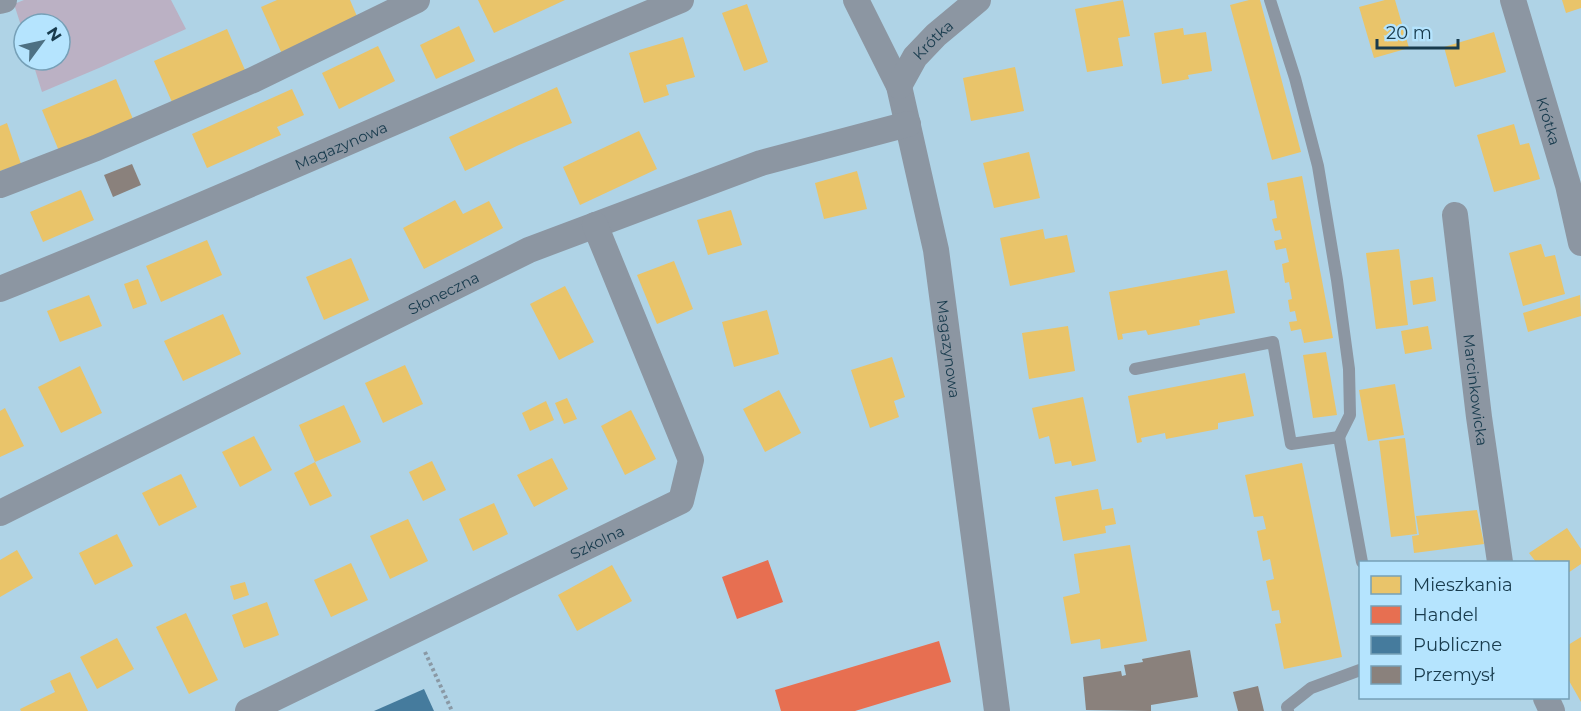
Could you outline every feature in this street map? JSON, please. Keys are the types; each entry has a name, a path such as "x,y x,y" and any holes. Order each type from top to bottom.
{"street":[{"path":"0,184 96,148 253,80 417,0"},
{"name":"Magazynowa","path":"0,290 134,235 529,62 681,0"},
{"name":"Magazynowa","path":"856,0 899,86 936,250 997,711"},
{"name":"Krótka","path":"899,86 915,57 936,35 978,0"},
{"name":"Krótka","path":"1513,0 1568,185 1581,243"},
{"name":"Słoneczna","path":"0,513 530,250 761,163 908,124"},
{"name":"Marcinkowicka","path":"1455,215 1479,417 1500,561"},
{"name":"Szkolna","path":"248,711 681,501 691,459 595,225"}],"lane":[{"path":"1270,0 1295,78 1318,166 1335,269 1349,369 1350,415 1339,437 1362,561"},
{"path":"1135,369 1273,342 1291,444 1339,437"},
{"path":"1288,711 1287,706 1311,688 1359,670"}],"path":[{"path":"415,630 452,711"}],"shaded area":[{"path":"24,0 171,0 186,29 42,92 36,72 72,72 72,12 17,12 14,4"}],"building: Mieszkania":[{"path":"277,0 350,0 359,21 282,54 261,7"},
{"path":"478,0 565,0 494,33"},
{"path":"1123,0 1130,36 1118,38 1123,66 1087,72 1075,9"},
{"path":"1249,0 1260,0 1301,152 1272,160 1230,5"},
{"path":"1385,0 1395,0 1409,48 1374,58 1359,7"},
{"path":"1562,0 1581,0 1581,8 1566,13"},
{"path":"747,4 768,62 744,71 722,13"},
{"path":"459,26 475,61 436,79 420,45"},
{"path":"1183,28 1184,35 1206,32 1212,71 1188,75 1189,79 1162,84 1154,33"},
{"path":"227,29 245,70 172,102 154,61"},
{"path":"1494,32 1506,72 1455,87 1444,47"},
{"path":"683,37 695,77 666,85 669,95 644,103 629,53"},
{"path":"378,46 395,81 339,109 322,73"},
{"path":"1015,67 1024,111 971,121 963,78"},
{"path":"116,79 133,119 59,151 42,110"},
{"path":"557,87 572,123 465,171 449,137"},
{"path":"292,89 304,115 277,127 281,135 207,168 192,134"},
{"path":"7,123 21,164 0,171 0,126"},
{"path":"1514,124 1520,145 1529,143 1540,179 1494,192 1477,135"},
{"path":"639,131 657,169 580,205 563,167"},
{"path":"1029,152 1040,198 994,208 983,163"},
{"path":"857,171 867,209 824,219 815,183"},
{"path":"1302,176 1333,338 1304,343 1301,329 1291,331 1289,322 1297,321 1295,311 1290,312 1288,300 1292,299 1289,282 1285,283 1282,264 1289,262 1286,248 1276,250 1274,241 1282,239 1280,230 1275,231 1272,219 1277,218 1274,200 1270,201 1267,183"},
{"path":"81,190 94,220 43,242 30,212"},
{"path":"455,200 463,214 489,201 503,228 424,269 403,228"},
{"path":"731,210 742,245 708,255 697,220"},
{"path":"1043,229 1045,239 1067,235 1075,272 1010,286 1000,238"},
{"path":"207,240 222,275 161,302 146,266"},
{"path":"1541,244 1545,257 1555,255 1565,294 1523,306 1509,253"},
{"path":"1399,249 1408,325 1376,329 1366,253"},
{"path":"351,258 369,300 324,320 306,277"},
{"path":"674,261 693,309 657,324 637,275"},
{"path":"1227,270 1235,313 1199,320 1200,325 1148,335 1146,330 1122,334 1123,339 1118,340 1109,292"},
{"path":"1433,277 1436,301 1413,305 1410,281"},
{"path":"138,279 147,304 133,309 124,284"},
{"path":"565,286 594,342 559,360 530,304"},
{"path":"89,295 102,326 60,342 47,311"},
{"path":"1580,295 1581,316 1528,332 1523,313"},
{"path":"767,310 779,354 734,367 722,322"},
{"path":"223,314 241,354 183,381 164,341"},
{"path":"1068,326 1075,371 1029,379 1022,333"},
{"path":"1428,326 1432,349 1405,354 1401,331"},
{"path":"1326,352 1337,415 1313,418 1303,355"},
{"path":"892,357 905,397 894,401 899,417 870,428 851,370"},
{"path":"405,365 423,404 383,423 365,383"},
{"path":"80,366 102,413 61,433 38,387"},
{"path":"1245,373 1254,416 1218,423 1218,429 1166,439 1165,433 1141,438 1142,442 1137,443 1128,396"},
{"path":"1395,384 1404,435 1368,441 1359,390"},
{"path":"779,390 801,433 765,452 743,409"},
{"path":"1083,397 1096,461 1072,466 1071,461 1055,464 1049,436 1039,439 1032,408"},
{"path":"567,398 577,419 564,424 555,403"},
{"path":"546,401 554,420 530,431 522,413"},
{"path":"344,405 361,442 315,462 299,425"},
{"path":"5,408 24,446 0,457 0,411"},
{"path":"631,410 656,459 625,475 601,426"},
{"path":"254,436 272,470 240,487 222,452"},
{"path":"1405,438 1417,534 1391,537 1379,441"},
{"path":"552,458 568,489 534,507 517,475"},
{"path":"432,461 446,490 423,501 409,472"},
{"path":"315,462 332,496 310,506 294,473"},
{"path":"1302,463 1342,657 1284,669 1275,624 1281,623 1279,610 1272,611 1266,581 1274,579 1270,559 1263,561 1257,531 1266,529 1263,516 1254,517 1245,475"},
{"path":"181,474 197,507 159,526 142,493"},
{"path":"1098,489 1102,510 1113,508 1116,524 1105,526 1106,533 1063,541 1055,497"},
{"path":"494,503 508,534 473,551 459,519"},
{"path":"1477,510 1484,544 1414,553 1412,536 1419,535 1416,516"},
{"path":"408,519 428,561 390,579 370,536"},
{"path":"1567,528 1581,549 1581,564 1569,572 1569,561 1535,561 1529,553"},
{"path":"117,534 133,566 95,585 79,553"},
{"path":"1130,545 1147,641 1101,649 1100,639 1071,644 1063,597 1080,593 1074,554"},
{"path":"17,550 33,578 0,597 0,560"},
{"path":"351,563 368,600 331,617 314,580"},
{"path":"612,565 632,601 577,631 558,595"},
{"path":"245,582 249,595 234,600 230,586"},
{"path":"267,602 279,635 244,648 232,615"},
{"path":"186,613 218,680 189,694 156,627"},
{"path":"1581,637 1581,702 1569,681 1569,644"},
{"path":"117,638 134,669 97,689 80,657"},
{"path":"70,672 88,711 21,711 20,709 55,692 50,681"}],"building: Handel":[{"path":"768,560 783,602 737,619 722,577"},
{"path":"939,641 951,682 855,711 781,711 775,690"}],"building: Publiczne":[{"path":"424,689 434,711 374,711"}],"building: Przemysł":[{"path":"132,164 141,185 113,197 104,175"},
{"path":"1190,650 1198,697 1151,705 1151,711 1086,710 1083,677 1121,671 1122,676 1126,675 1124,665 1143,662 1142,659"},
{"path":"1258,686 1264,711 1238,711 1233,692"}]}
